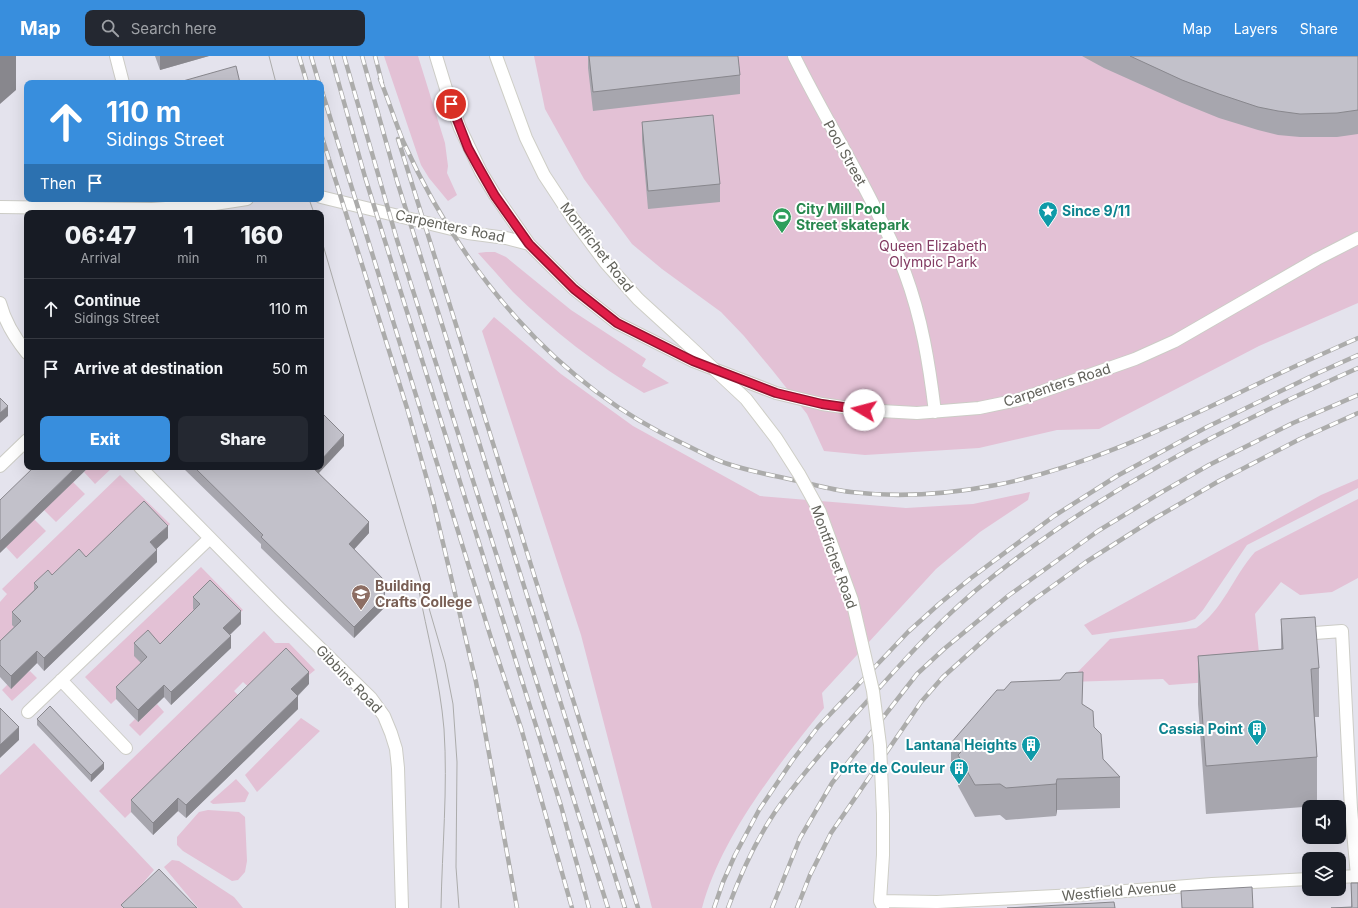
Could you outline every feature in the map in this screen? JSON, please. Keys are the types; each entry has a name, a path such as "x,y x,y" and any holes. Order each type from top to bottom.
{"street":[{"path":"116,56 122,80"},
{"path":"436,56 447,92 468,148 495,196 529,244"},
{"name":"Montfichet Road","path":"496,56 526,138 544,175 573,219 605,262 638,299 746,398 776,438 820,512 852,600 873,691 880,745 883,814 883,856 880,906"},
{"name":"Pool Street","path":"794,56 812,92 866,189 890,238 904,272 913,295 927,353 935,412"},
{"name":"Carpenters Road","path":"324,198 468,233 506,238 529,244 574,289 617,323 693,361 776,393 822,404 885,412 935,412 979,408 1018,400 1135,359 1175,341 1317,259 1358,238"},
{"path":"0,207 151,204 208,205 228,202"},
{"path":"0,302 4,317 24,349"},
{"path":"0,466 24,443"},
{"name":"Gibbins Road","path":"143,470 371,698 384,716 396,749 398,768 402,908"},
{"path":"28,712 210,538"},
{"path":"1290,634 1342,631 1352,809 1358,876 1346,877"},
{"path":"61,680 126,748"},
{"name":"Westfield Avenue","path":"880,906 1076,895 1212,884 1302,879"}],"green space":[{"path":"384,56 418,56 445,143 448,166 447,173 457,195 448,201 429,178 421,165"},
{"name":"Queen Elizabeth Olympic Park","path":"534,56 1358,56 1358,303 1259,346 1099,429 1057,430 979,448 865,455 824,451 807,414 744,336 721,312 662,269 632,244 584,179 545,109"},
{"path":"495,252 506,257 571,310 646,359 642,366 669,383 644,393 592,359 560,334 513,292 478,253"},
{"path":"494,317 561,374 633,426 760,496 906,508 973,504 1030,492 1028,500 980,532 936,569 822,693 824,708 770,778 737,829 711,881 702,908 652,908 581,635 482,331"},
{"path":"86,470 110,470 95,484 84,472"},
{"path":"120,475 170,524 162,532 12,624 21,634 0,654 0,602 7,594 2,589"},
{"path":"1358,479 1358,488 1247,545 1203,610 1195,619 1186,622 1092,635 1084,625 1321,495"},
{"path":"73,482 85,494 56,522 44,510"},
{"path":"1358,499 1358,578 1332,592 1300,595 1281,582 1255,614 1259,653 1236,680 1169,685 1163,679 1068,682 1110,639 1196,628 1213,613 1221,603 1255,552"},
{"path":"34,519 46,531 17,559 6,547"},
{"path":"201,567 243,610 235,618 200,617 160,656 135,656 147,669 111,704 85,677"},
{"path":"264,631 275,643 289,643 315,670 304,679 254,692 243,682 234,691 244,701 125,818 99,791"},
{"path":"30,671 37,678 12,701 2,690 7,685"},
{"path":"157,704 164,712 140,736 129,725 135,719 138,722"},
{"path":"301,718 320,731 257,792 245,775"},
{"path":"34,743 154,870 122,908 0,908 0,775"},
{"path":"236,779 249,793 245,802 213,804 210,802"},
{"path":"208,810 239,812 245,817 247,861 245,872 238,880 232,881 183,851 177,845 177,837 199,812"},
{"path":"172,860 179,861 234,897 243,908 198,908 164,867"}],"building":[{"path":"589,56 738,56 740,75 593,92"},
{"path":"1130,56 1358,56 1358,110 1337,113 1300,114 1258,107 1182,80"},
{"path":"236,66 239,80 187,80"},
{"path":"713,115 720,184 648,191 642,122"},
{"path":"0,398 8,406 0,413"},
{"path":"324,415 344,435 324,457"},
{"path":"31,470 73,470 0,541 0,500"},
{"path":"197,470 315,470 369,522 349,544 385,581 384,597 354,627 261,537 263,535"},
{"path":"144,501 168,526 150,542 157,550 44,658 37,651 11,676 0,665 0,641 21,621 12,612 38,587 34,583 48,570 52,575 79,549 86,557"},
{"path":"210,580 241,611 223,628 231,636 171,692 164,685 138,710 116,687 147,657 134,643 148,630 160,644 200,604 193,597"},
{"path":"1315,617 1319,668 1311,669 1317,757 1206,766 1198,656 1283,649 1281,619"},
{"path":"286,648 309,672 291,689 298,696 186,805 178,798 153,823 131,800"},
{"name":"Lantana Heights","path":"1083,672 1082,704 1093,711 1094,727 1101,734 1103,759 1120,777 1057,779 1056,784 1006,788 1000,784 975,785 958,755 961,752 951,743 997,690 1004,690 1011,682 1060,680 1066,673"},
{"path":"50,706 104,763 91,775 37,719"},
{"path":"0,708 19,727 0,745"},
{"path":"159,869 197,908 124,908 121,905"},
{"path":"1351,883 1358,883 1358,908 1331,908 1352,907"},
{"path":"1252,887 1253,908 1182,908 1181,891"},
{"path":"1114,902 1115,908 1007,908"}],"tram line":[{"path":"269,56 275,80"},
{"path":"310,202 313,210"},
{"path":"324,248 445,663 453,704 457,762 456,867 459,908"},
{"path":"418,586 436,675 444,729 445,796 441,908"}],"railway":[{"path":"299,56 306,80"},
{"path":"311,56 318,80"},
{"path":"331,56 365,177 561,806 589,908"},
{"path":"344,56 397,240 608,908"},
{"path":"362,56 397,181 625,908"},
{"path":"375,56 382,83"},
{"path":"380,79 403,141 426,188 453,234 483,277 516,318 553,356 594,390 637,419 706,455 744,469 837,490 869,494 906,495 942,493 996,485 1032,477 1102,454 1204,410 1358,338"},
{"path":"324,98 491,638 521,728 572,908"},
{"path":"398,139 638,908"},
{"path":"324,144 407,408 433,501 476,682 517,908"},
{"path":"714,908 723,882 735,855 759,810 792,761 818,727 908,632 939,604 971,578 1054,516 1117,476 1207,427 1358,355"},
{"path":"728,908 743,871 761,835 775,812 795,785 828,745 903,662 945,618 975,591 1064,525 1159,466 1257,415 1358,368"},
{"path":"772,908 800,838 832,783 917,674 944,649 1008,596 1098,531 1209,465 1293,423 1358,395"},
{"path":"797,908 810,875 831,833 921,702 943,677 995,630 1086,562 1152,520 1219,481 1300,439 1358,413"}],"place":[{"name":"Since 9/11","path":"1048,228"},
{"name":"City Mill Pool Street skatepark","path":"782,234"},
{"name":"Building Crafts College","path":"361,611"},
{"name":"Cassia Point","path":"1257,746"},
{"name":"Lantana Heights","path":"1031,762"},
{"name":"Porte de Couleur","path":"959,785"}],"route":[{"path":"451,104 468,148 479,168 495,196 529,244 574,289 617,323 693,361 776,393 822,404 864,410"}]}
